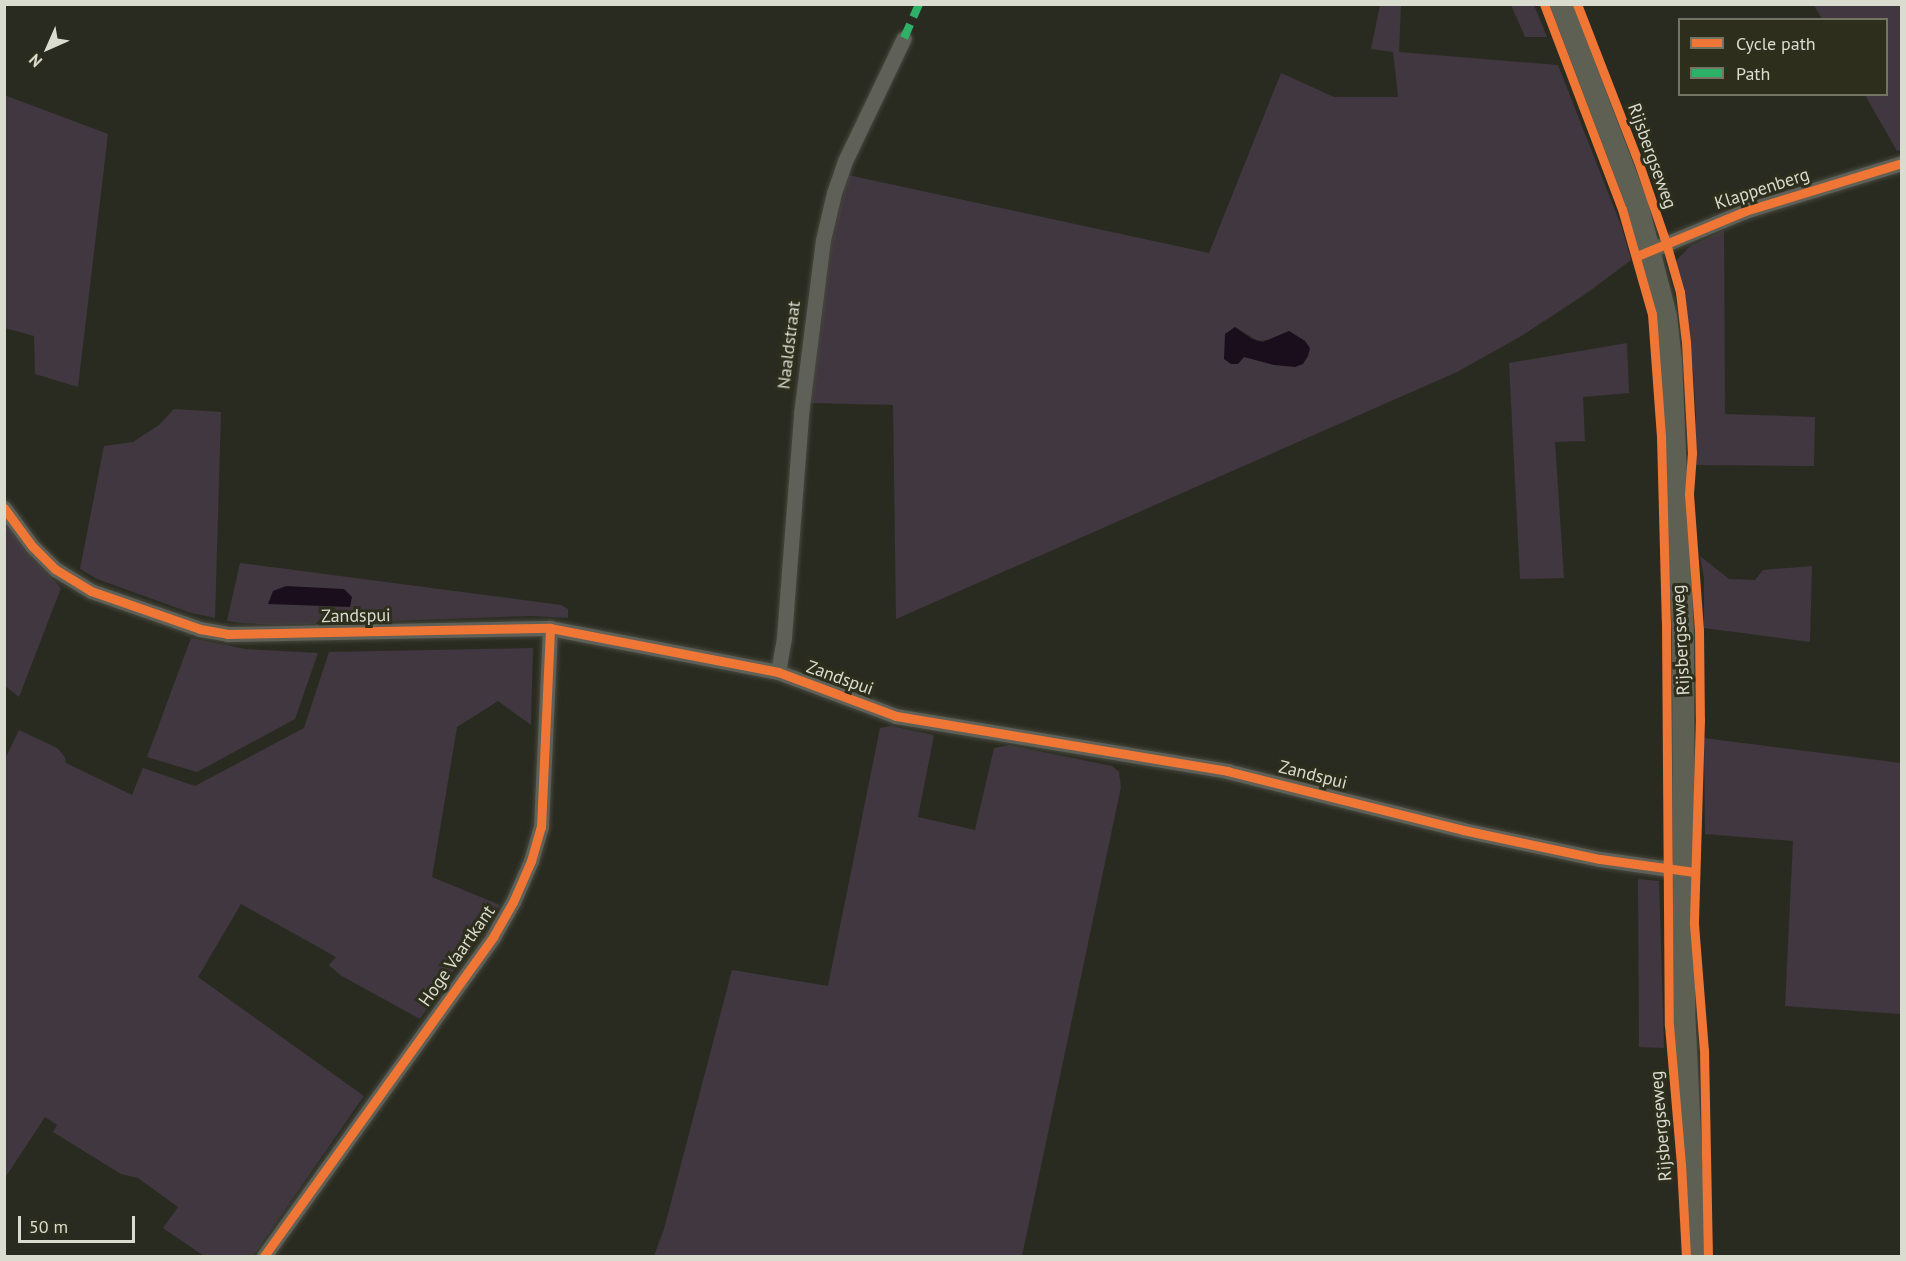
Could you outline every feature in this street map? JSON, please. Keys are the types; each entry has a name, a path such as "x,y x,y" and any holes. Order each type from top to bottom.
{"main road":[{"name":"Rijsbergseweg","path":"1561,4 1621,157 1651,250 1666,316 1675,408 1683,639 1684,1010 1696,1257"}],"street":[{"name":"Naaldstraat","path":"778,672 784,638 801,414 823,240 834,193 845,161 904,38"},
{"name":"Klappenberg","path":"1651,250 1745,211 1902,163"},
{"name":"Zandspui","path":"4,508 32,546 55,569 91,591 200,629 227,634 550,628 778,672 896,716 1227,771 1463,830 1600,859 1683,871"},
{"name":"Hoge Vaartkant","path":"264,1257 493,937 513,902 531,861 541,827 550,628"}],"shaded area":[{"path":"1380,5 1401,5 1399,52 1558,65 1622,228 1631,260 1587,293 1523,335 1457,372 896,619 893,405 809,403 826,261 848,175 1209,253 1281,73 1334,97 1398,97 1393,52 1371,49","holes":["1235,327 1258,341 1273,339 1289,331 1305,341 1255,359 1244,357"]},
{"path":"1511,5 1534,5 1547,37 1525,37"},
{"path":"1814,5 1901,5 1901,150 1897,151 1866,96 1888,96 1888,18 1821,18"},
{"path":"4,95 108,134 78,387 35,374 34,336 5,328"},
{"path":"1724,230 1725,414 1815,417 1814,466 1695,465 1696,415 1693,368 1675,262 1690,246"},
{"path":"1235,327 1252,339 1263,342 1289,331 1305,341 1310,348 1308,356 1303,364 1295,367 1274,365 1244,357 1238,364 1231,364 1224,359 1225,334"},
{"path":"1627,343 1629,393 1583,397 1585,441 1555,442 1564,578 1520,579 1509,363"},
{"path":"174,409 221,412 215,618 191,613 97,579 80,569 104,446 133,442 159,425"},
{"path":"4,520 24,549 61,588 19,697 5,686"},
{"path":"1700,556 1729,579 1755,580 1763,570 1812,566 1810,642 1704,628 1704,577"},
{"path":"240,563 561,605 568,609 568,618 532,616 278,625 227,621"},
{"path":"286,586 344,589 352,597 350,607 268,604 273,591"},
{"path":"191,638 245,649 318,653 295,719 197,772 147,757"},
{"path":"533,648 531,725 498,701 457,727 432,877 500,905 420,1019 340,975 329,965 336,957 241,904 198,977 364,1096 253,1256 204,1256 163,1228 178,1207 138,1178 121,1174 53,1132 57,1125 45,1117 5,1178 4,761 19,730 57,748 65,757 66,763 132,795 143,768 195,786 304,728 329,652"},
{"path":"890,726 934,735 918,817 975,830 994,748 1009,745 1112,766 1119,772 1121,787 1022,1256 654,1256 664,1229 732,970 828,986 880,728"},
{"path":"1704,738 1901,763 1901,1014 1785,1006 1793,841 1705,834"},
{"path":"1638,879 1659,881 1664,1048 1639,1047"}],"marked path":[{"path":"904,38 919,4"}],"cycle path":[{"path":"1544,4 1622,209 1652,314 1661,436 1666,622 1669,1025 1686,1256"},
{"path":"1577,4 1638,161 1666,243 1680,292 1686,342 1692,453 1689,494 1699,630 1700,719 1694,924 1704,1050 1708,1256"},
{"path":"1637,256 1745,211 1902,163"},
{"path":"4,508 32,546 55,569 91,591 200,629 227,634 550,628 778,672 896,716 1227,771 1463,830 1600,859 1694,872"},
{"path":"264,1256 493,937 513,902 531,861 541,827 550,628"}]}
